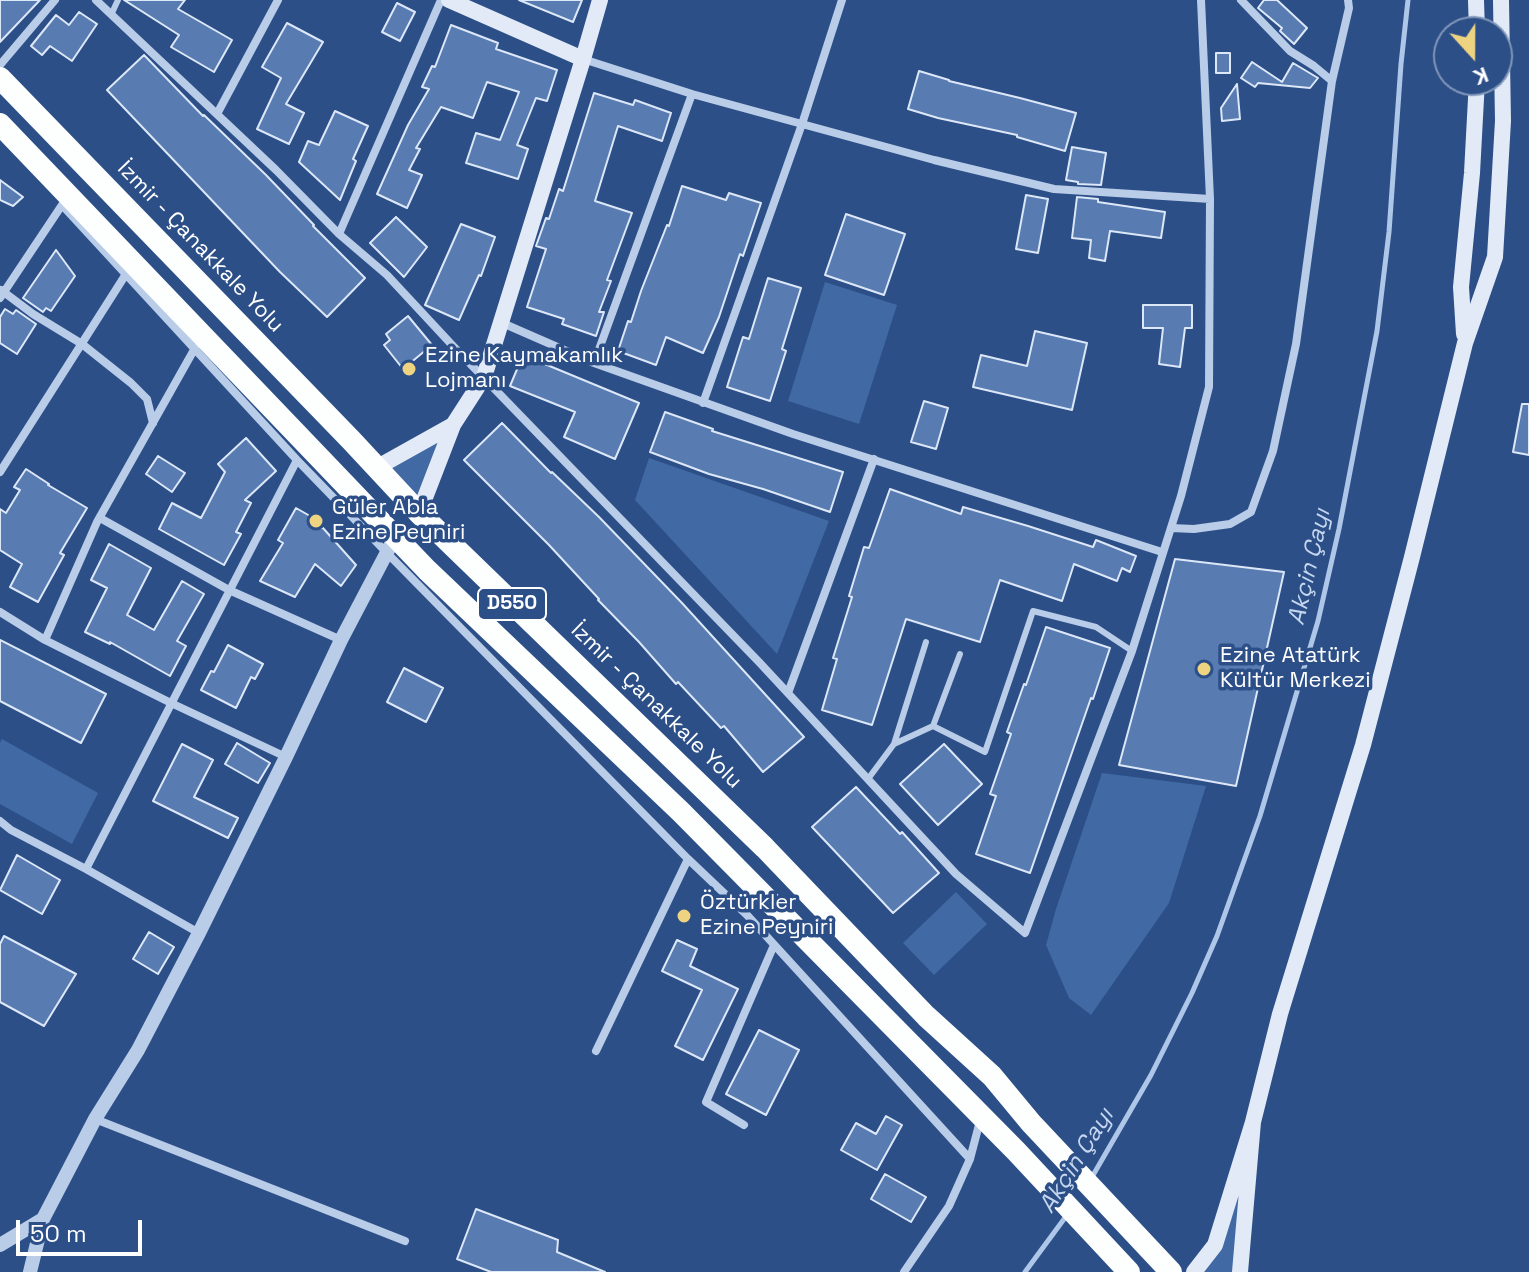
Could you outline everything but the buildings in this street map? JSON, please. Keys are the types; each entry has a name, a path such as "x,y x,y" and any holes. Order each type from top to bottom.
{"highway":[{"name":"İzmir - Çanakkale Yolu","path":"0,78 419,513 765,848 926,1016 992,1076 1031,1123 1171,1272"},
{"name":"D550","path":"0,124 391,545 427,570 681,812 1016,1151 1129,1272"}],"main road":[{"path":"449,0 583,59"},
{"path":"419,513 453,425 484,377 600,0"},
{"path":"1194,1272 1215,1245 1253,1122 1280,1014 1367,730 1465,343 1495,257 1503,121 1501,0"},
{"path":"1465,343 1461,287 1476,96"},
{"path":"376,468 453,425"},
{"path":"1240,1272 1253,1122"}],"street":[{"path":"0,65 55,0"},
{"path":"96,0 276,170 339,234 387,275 788,693 956,874 1025,933 1132,651 1181,496 1209,387 1210,199 1201,0"},
{"path":"217,114 278,0"},
{"path":"339,234 441,0"},
{"path":"703,403 802,124 842,0"},
{"path":"1241,0 1290,51 1332,81"},
{"path":"1171,528 1194,529 1230,524 1251,512 1273,451 1296,344 1332,81 1349,8 1348,0"},
{"path":"583,59 692,94 934,160 1054,189 1210,199"},
{"path":"594,363 692,94"},
{"path":"153,423 147,399 131,383 82,344 1,293 62,205 297,460 391,545 688,859 747,915 970,1159"},
{"path":"0,472 126,274"},
{"path":"500,322 594,363 703,403 1162,552"},
{"path":"45,640 100,518 195,348"},
{"path":"788,693 874,459"},
{"path":"86,869 297,460"},
{"path":"100,518 229,590 341,640"},
{"path":"30,1272 43,1219 95,1119 138,1050 199,933 341,640 391,545"},
{"path":"0,612 45,640 286,757"},
{"path":"0,821 11,830 199,933"},
{"path":"596,1051 688,859"},
{"path":"744,1125 706,1102 774,945"},
{"path":"904,1272 949,1206 970,1159 981,1116"},
{"path":"95,1119 405,1241"},
{"path":"0,1245 43,1219"}],"lane":[{"path":"111,15 118,0"},
{"path":"933,726 985,752 1033,611 1096,627 1132,651"},
{"path":"868,779 894,744 926,642"},
{"path":"894,744 933,726 960,654"}],"shaded area":[{"path":"825,282 897,305 859,424 788,401"},
{"path":"453,425 419,513 376,468"},
{"path":"649,458 829,521 777,654 635,500"},
{"path":"2,739 98,793 72,844 0,804"},
{"path":"1102,773 1206,786 1169,903 1091,1015 1069,998 1046,945"},
{"path":"956,892 987,924 934,975 903,943"},
{"path":"1253,1122 1240,1272 1194,1272 1198,1269"}],"waterway":[{"name":"Akçin Çayı","path":"1092,1177 1151,1075 1217,936 1260,816 1318,621 1377,331 1389,232 1408,0"},
{"name":"Akçin Çayı","path":"1025,1272 1067,1215"}],"place":[{"name":"Ezine Kaymakamlık Lojmanı","path":"409,369"},
{"name":"Güler Abla Ezine Peyniri","path":"316,521"},
{"name":"Ezine Atatürk Kültür Merkezi","path":"1204,669"},
{"name":"Öztürkler Ezine Peyniri","path":"684,916"}]}
